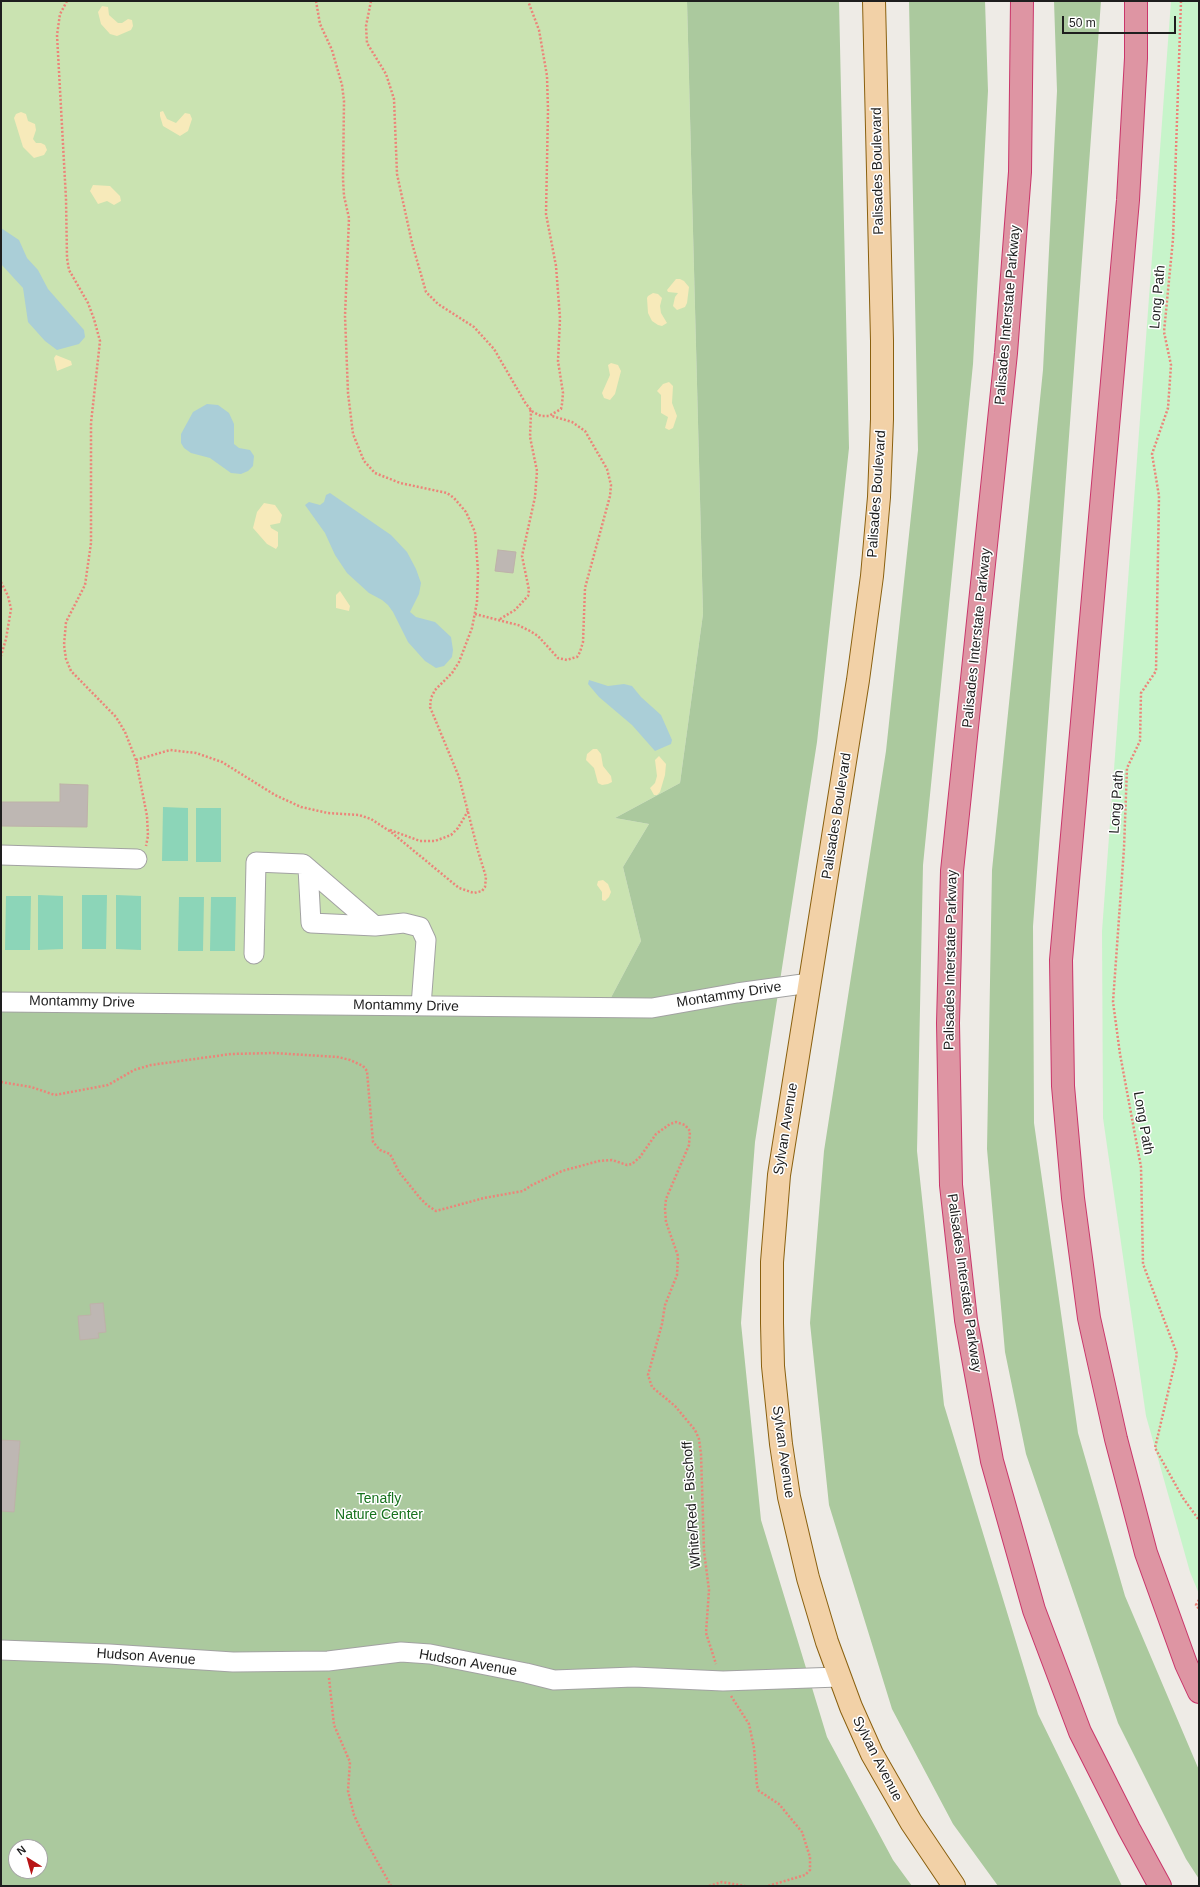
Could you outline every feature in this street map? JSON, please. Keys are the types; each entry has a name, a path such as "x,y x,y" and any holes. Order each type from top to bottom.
{"highway":[{"name":"Palisades Interstate Parkway","path":"1022,1 1020,172 1008,330 952,872 948,1022 951,1185 966,1320 992,1461 1034,1610 1080,1732 1129,1829 1160,1886"},
{"path":"1136,1 1136,58 1128,200 1061,960 1063,1086 1073,1198 1089,1318 1116,1440 1146,1553 1186,1664 1199,1692"}],"main road":[{"name":"Palisades Boulevard","path":"810,983 865,632 879,497 882,419 882,341 874,1"},
{"name":"Sylvan Avenue","path":"810,983 785,1132 776,1198 771,1302 773,1366 781,1444 794,1519 816,1609 856,1720 886,1779 918,1834 954,1886"}],"street":[{"path":"1,855 137,859"},
{"path":"254,954 256,862 303,864 375,926"},
{"path":"308,868 311,923 375,926 404,924 420,927 426,940 421,1006"},
{"name":"Montammy Drive","path":"1,1002 652,1008 737,993 810,983"},
{"name":"Hudson Avenue","path":"1,1650 109,1654 233,1662 328,1661 401,1652 430,1654 554,1680 634,1677 723,1681 840,1677"}],"path":[{"path":"67,1 60,14 58,35 66,199 67,258 69,270 88,303 100,341 91,423 91,543 85,585 66,622 65,652 71,671 116,717 125,732 136,760 147,816 148,836 145,853 137,859"},
{"path":"316,1 320,24 334,56 344,101 343,179 344,196 349,218 345,316 348,393 353,434 364,461 375,473 400,483 447,493 454,498 466,512 475,532 478,571 477,602 472,628 459,662 452,673 435,690 431,698 430,707 459,777 486,877 485,888 482,891 474,893 459,888 386,828"},
{"path":"371,1 366,26 367,43 386,74 394,99 397,174 412,244 426,292 438,304 474,327 494,349 531,412 530,437 537,471 535,497 522,556 529,590 528,596 515,610 499,620"},
{"path":"528,1 542,44 548,92 546,214 556,266 560,318 558,360 563,393 561,409 551,416"},
{"name":"Long Path","path":"1181,1 1173,238 1164,332 1171,365 1168,408 1152,454 1159,496 1156,671 1141,692 1140,741 1127,768 1124,848 1113,1002 1120,1054 1141,1167 1143,1264 1177,1354 1155,1448 1183,1498 1199,1520"},
{"path":"475,614 499,620 530,631 538,636 558,658 567,660 577,657 580,652 583,642 585,588 610,496 611,485 607,469 585,431 572,422 551,416 541,416 533,412 526,404"},
{"path":"1,582 8,596 10,609 6,639 1,656"},
{"path":"136,760 170,750 196,753 222,762 275,795 301,807 328,813 359,815 371,819 410,839 420,841 435,841 450,834 458,828 468,812"},
{"name":"White/Red - Bischoff","path":"1,1082 31,1087 55,1094 108,1085 134,1070 151,1065 231,1054 273,1053 338,1057 350,1060 363,1066 367,1072 373,1142 380,1150 390,1154 399,1172 407,1182 427,1205 436,1211 484,1198 523,1191 532,1185 562,1171 599,1161 612,1160 632,1164 640,1157 656,1134 670,1124 676,1122 686,1125 690,1131 689,1145 666,1200 665,1209 666,1222 678,1256 677,1275 666,1305 648,1375 652,1387 675,1406 698,1435 701,1454 704,1551 709,1590 706,1633 708,1643 723,1681"},
{"path":"1199,1600 1196,1605 1199,1609"},
{"path":"328,1661 332,1714 338,1736 350,1762 348,1791 354,1815 367,1843 391,1886"},
{"path":"723,1681 733,1700 749,1724 754,1748 757,1786 759,1791 779,1804 802,1832 810,1857 810,1870 805,1875 768,1886"},
{"path":"709,1886 722,1882 744,1886"}],"green space":[{"path":"1,1 687,1 703,614 680,783 615,818 649,824 623,867 641,941 606,1007 1,1001"},
{"name":"Tenafly Nature Center","path":"687,1 839,1 849,448 817,742 755,1142 741,1323 761,1520 827,1737 893,1860 912,1886 1,1886 1,1001 606,1007 641,941 623,867 649,824 615,818 680,783 703,614"},
{"path":"909,1 985,1 988,91 973,364 923,865 917,1151 944,1405 1038,1714 1122,1886 998,1886 953,1824 892,1709 829,1505 810,1323 824,1151 886,751 918,450"},
{"path":"1054,1 1101,1 1033,926 1034,1123 1078,1433 1125,1596 1199,1770 1199,1879 1186,1859 1118,1723 1026,1454 1005,1352 987,1149 992,870 1043,370 1057,91"},
{"path":"1171,1 1199,1 1199,1594 1190,1572 1146,1416 1103,1118 1102,931"},
{"path":"163,807 188,808 188,861 162,861"},
{"path":"196,808 221,808 221,862 196,862"},
{"path":"38,895 63,896 63,949 38,950"},
{"path":"82,895 107,895 106,949 82,949"},
{"path":"116,895 141,896 141,950 116,949"},
{"path":"6,896 31,896 30,950 5,950"},
{"path":"179,897 204,897 203,951 178,951"},
{"path":"211,897 236,897 235,951 210,951"}],"sand":[{"path":"102,6 108,7 109,15 118,23 122,23 128,19 132,20 133,26 131,30 117,36 110,34 101,24 98,12"},
{"path":"163,111 167,119 176,123 185,113 190,114 192,119 188,131 180,136 163,126 160,112"},
{"path":"21,112 26,114 28,121 35,124 36,130 33,139 36,143 45,145 47,150 44,155 34,158 23,147 14,118 16,114"},
{"path":"93,185 110,186 120,196 121,201 114,205 107,201 98,204 90,191"},
{"path":"676,279 684,281 689,287 685,307 677,310 673,306 675,297 678,293 668,292 667,290"},
{"path":"653,293 658,294 662,298 660,306 661,313 667,323 662,326 652,321 648,313 647,298"},
{"path":"56,355 71,361 72,365 57,371 54,358"},
{"path":"611,363 618,365 621,371 615,394 610,400 604,398 602,393 610,375 608,365"},
{"path":"669,382 673,386 672,403 677,416 673,428 669,430 665,428 668,417 661,413 661,395 657,391 663,384"},
{"path":"264,503 275,505 282,515 280,523 270,525 271,528 278,532 278,546 276,549 267,544 253,528 257,512"},
{"path":"340,591 350,606 349,611 336,608 336,595"},
{"path":"593,749 597,749 601,754 603,766 611,776 612,782 608,784 602,785 598,783 594,768 586,760 587,754"},
{"path":"659,756 666,764 665,775 660,792 657,795 654,795 650,788 655,783 657,776 655,760"},
{"path":"603,880 608,884 611,892 605,901 602,900 602,892 597,885 598,881"}],"water":[{"path":"1,228 19,240 27,258 38,270 48,289 84,330 85,337 79,344 57,350 45,341 28,322 23,288 1,264"},
{"path":"207,404 218,405 229,413 234,424 234,444 239,448 250,450 254,456 253,466 248,471 241,474 231,473 210,458 191,453 184,448 181,443 181,434 193,412"},
{"path":"330,493 391,535 407,552 416,569 421,583 419,594 410,612 416,617 435,622 451,637 453,650 452,657 444,666 436,668 425,661 408,642 388,605 369,593 347,573 335,555 325,533 305,505 309,502 320,505 324,502 326,495"},
{"path":"589,680 608,686 624,684 632,686 641,697 661,715 672,740 671,744 655,751 632,725 599,697 588,684"}],"building":[{"path":"498,550 516,552 513,573 495,571"},
{"path":"60,784 88,785 87,827 1,826 1,802 60,802"},
{"path":"103,1303 106,1332 98,1333 99,1338 80,1340 78,1316 91,1315 90,1304"},
{"path":"1,1440 20,1441 14,1512 1,1511"}]}
